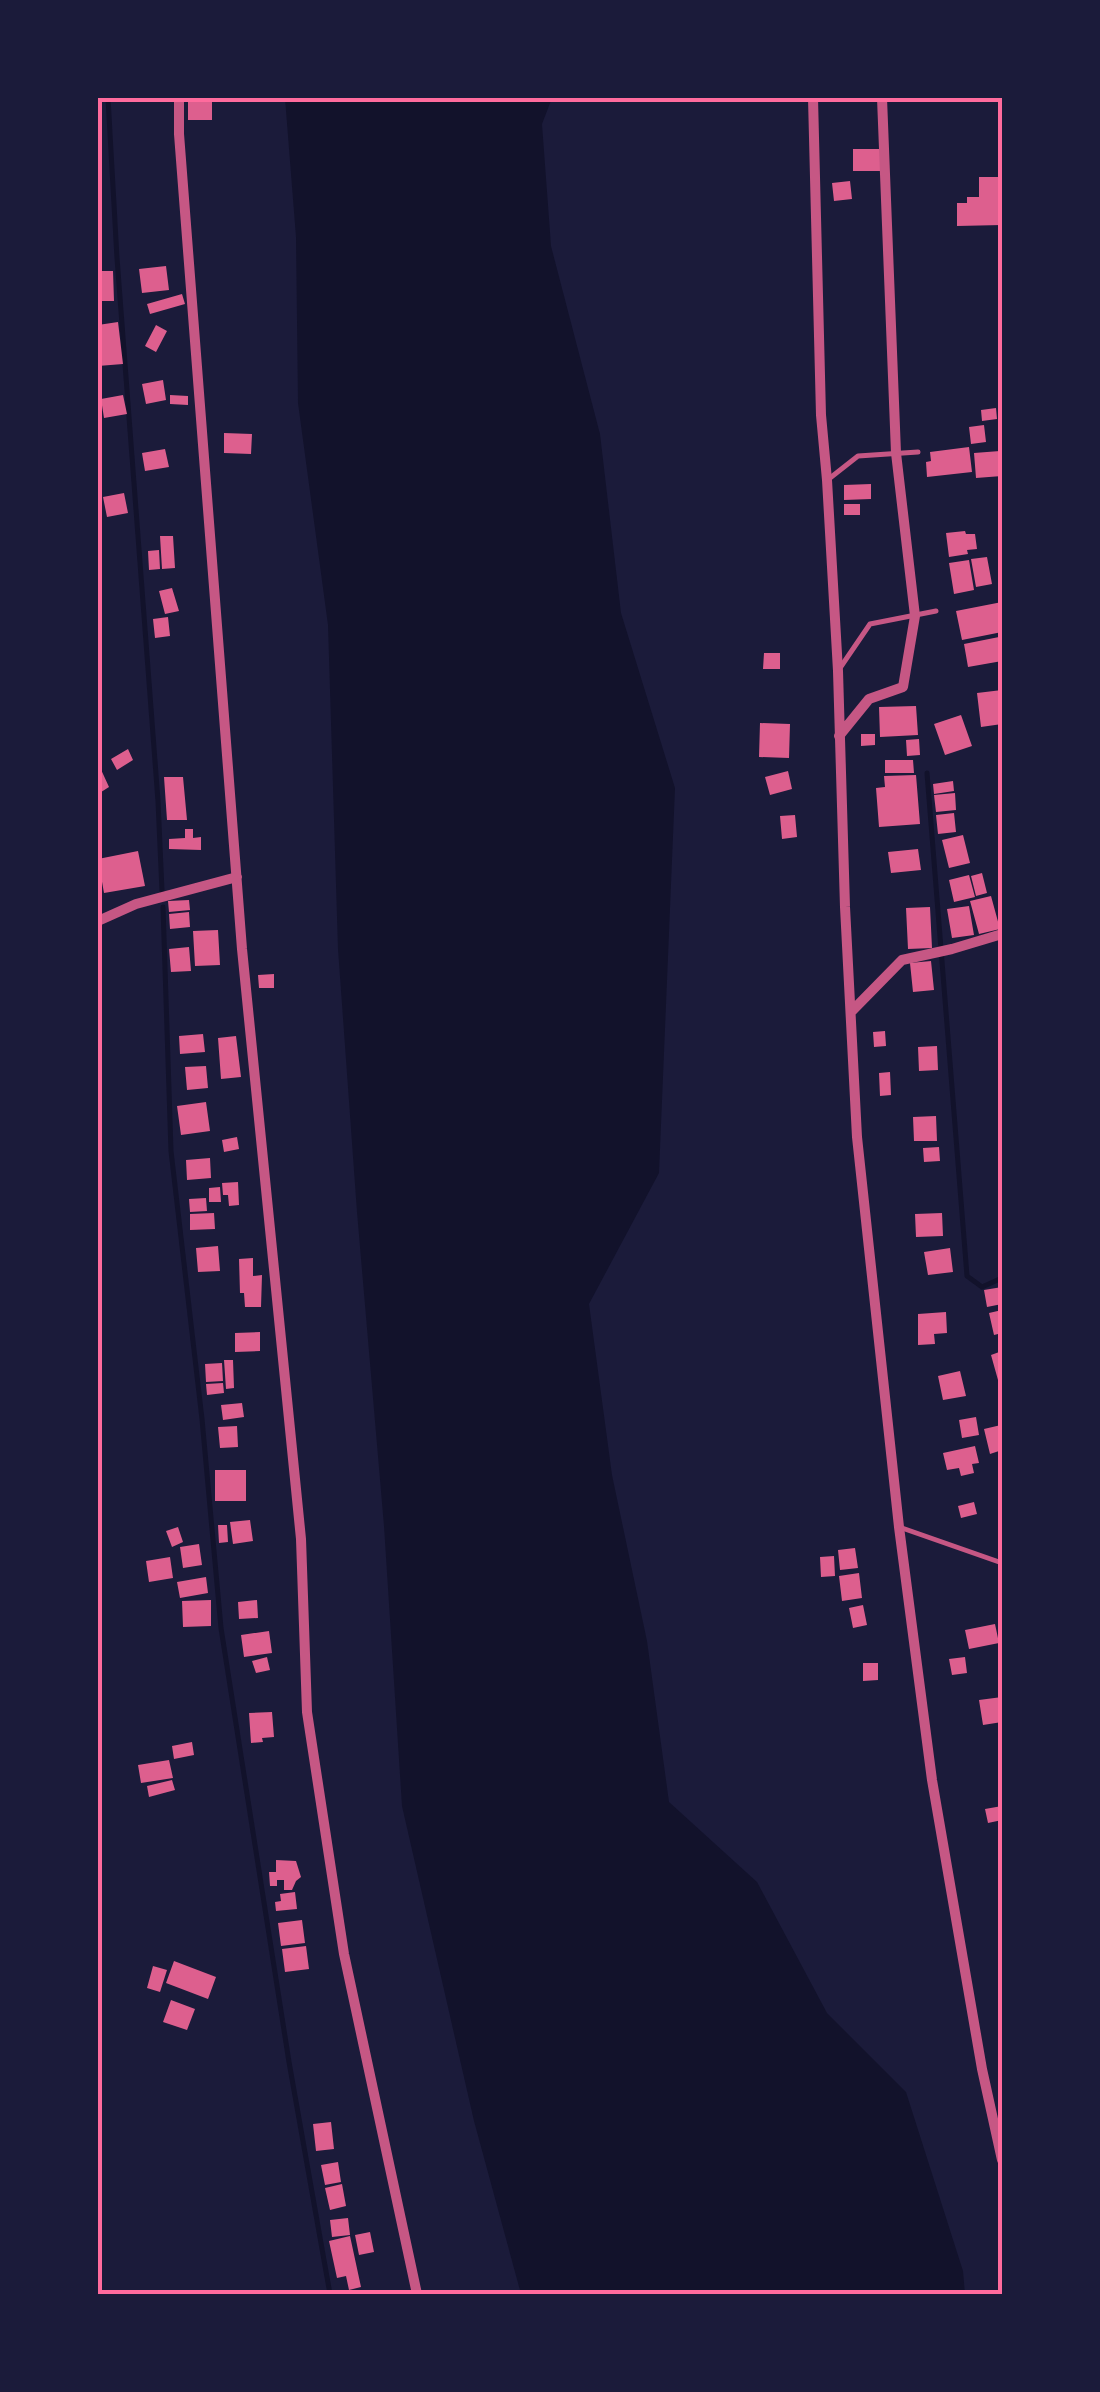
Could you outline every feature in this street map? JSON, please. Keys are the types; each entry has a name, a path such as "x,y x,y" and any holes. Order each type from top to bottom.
{"street":[{"path":"179,98 243,964 301,1539 308,1712 344,1954 417,2294"},
{"path":"813,98 821,415 838,671 856,1136 899,1527 932,1780 982,2069 1002,2160"},
{"path":"838,736 868,699 903,688 915,616 896,453 882,98"},
{"path":"98,921 136,904 237,877"},
{"path":"851,1012 902,960 1002,934"}],"lane":[{"path":"827,480 858,456 918,452"},
{"path":"838,671 870,624 936,612"},
{"path":"899,1527 1002,1563"}],"shaded area":[{"path":"285,98 552,98 542,124 551,246 600,434 621,613 675,788 659,1173 589,1304 612,1475 647,1641 669,1802 757,1882 827,2013 906,2092 963,2271 965,2294 521,2294 474,2121 402,1806 338,949 328,625 298,403 296,237"}],"building":[{"path":"188,101 212,101 212,120 188,120"},
{"path":"853,149 880,149 880,171 853,171"},
{"path":"979,177 1002,177 1002,225 957,226 957,203 967,203 967,197 979,197"},
{"path":"850,181 852,199 834,201 832,183"},
{"path":"166,266 169,290 142,293 139,269"},
{"path":"98,271 113,271 114,301 98,301"},
{"path":"182,294 185,304 150,314 147,304"},
{"path":"118,322 123,364 98,366 98,325"},
{"path":"156,325 167,331 156,352 145,346"},
{"path":"163,380 166,400 146,404 142,384"},
{"path":"123,395 127,414 104,418 101,399"},
{"path":"170,395 188,396 188,405 170,404"},
{"path":"996,408 997,419 982,421 981,410"},
{"path":"984,425 986,442 971,444 969,427"},
{"path":"224,433 252,434 251,454 224,453"},
{"path":"969,447 972,472 927,477 930,452"},
{"path":"165,449 169,467 145,471 142,453"},
{"path":"1000,451 1002,476 976,478 974,453"},
{"path":"871,484 871,499 844,500 844,485"},
{"path":"124,493 128,513 107,517 103,497"},
{"path":"844,504 860,504 860,515 844,515"},
{"path":"946,533 975,534 977,549 949,557"},
{"path":"160,536 173,536 175,568 162,569"},
{"path":"159,550 160,569 149,570 148,551"},
{"path":"987,557 992,584 976,587 971,559"},
{"path":"969,560 974,590 954,594 949,563"},
{"path":"172,588 179,611 165,614 159,591"},
{"path":"1002,602 1002,632 962,640 956,611"},
{"path":"168,617 170,636 155,638 153,619"},
{"path":"999,637 1002,661 968,667 964,644"},
{"path":"764,653 780,653 780,669 763,669"},
{"path":"1002,690 1002,724 981,727 977,693"},
{"path":"916,706 918,735 880,737 879,707"},
{"path":"961,715 972,746 945,755 934,724"},
{"path":"760,723 790,724 789,758 759,757"},
{"path":"861,734 875,734 875,745 861,746"},
{"path":"919,739 920,755 907,756 906,740"},
{"path":"128,749 133,760 117,770 111,759"},
{"path":"885,760 913,760 914,773 885,773"},
{"path":"98,763 109,787 98,794"},
{"path":"788,771 792,789 770,795 765,777"},
{"path":"916,775 920,824 879,827 876,788 885,787 884,776"},
{"path":"164,777 183,777 187,820 167,820"},
{"path":"953,781 954,791 934,794 933,784"},
{"path":"955,793 956,810 936,812 934,795"},
{"path":"954,813 956,832 938,834 936,815"},
{"path":"795,815 797,837 782,839 780,816"},
{"path":"185,829 193,829 193,838 201,837 201,850 169,849 169,839 185,838"},
{"path":"963,835 970,863 949,868 942,840"},
{"path":"918,849 921,870 891,873 888,852"},
{"path":"138,851 145,886 104,893 98,859"},
{"path":"982,873 987,893 976,896 971,876"},
{"path":"969,875 975,897 954,902 949,880"},
{"path":"991,896 1000,929 979,934 970,901"},
{"path":"189,900 190,910 169,912 168,901"},
{"path":"969,906 974,935 952,938 947,909"},
{"path":"930,907 932,948 908,949 906,908"},
{"path":"189,912 190,927 170,929 169,914"},
{"path":"218,930 220,965 195,966 193,931"},
{"path":"189,947 191,971 171,972 169,949"},
{"path":"931,961 934,990 913,992 910,963"},
{"path":"274,974 274,988 259,988 258,975"},
{"path":"885,1031 886,1046 874,1047 873,1032"},
{"path":"203,1034 205,1052 180,1054 179,1036"},
{"path":"236,1036 241,1077 221,1079 218,1038"},
{"path":"937,1046 938,1070 919,1071 918,1047"},
{"path":"206,1066 208,1088 187,1090 185,1067"},
{"path":"890,1072 891,1095 880,1096 879,1073"},
{"path":"206,1102 210,1131 181,1135 177,1106"},
{"path":"936,1116 937,1141 914,1141 913,1117"},
{"path":"237,1137 239,1149 224,1152 222,1140"},
{"path":"939,1147 940,1161 924,1162 923,1148"},
{"path":"210,1158 211,1178 187,1180 186,1160"},
{"path":"238,1182 239,1205 229,1206 222,1183"},
{"path":"220,1187 221,1202 209,1202 209,1188"},
{"path":"206,1198 207,1211 190,1212 189,1199"},
{"path":"214,1213 215,1229 190,1230 190,1214"},
{"path":"942,1213 943,1236 916,1237 915,1214"},
{"path":"218,1246 220,1271 198,1272 196,1248"},
{"path":"950,1248 953,1272 928,1275 924,1252"},
{"path":"253,1258 253,1276 262,1275 261,1307 245,1307 244,1293 240,1293 239,1259"},
{"path":"1002,1287 1002,1304 987,1307 984,1290"},
{"path":"1002,1310 1002,1333 994,1335 989,1313"},
{"path":"946,1312 947,1333 934,1334 935,1344 918,1345 918,1314"},
{"path":"260,1332 260,1351 235,1352 235,1333"},
{"path":"1002,1351 1002,1379 998,1380 991,1355"},
{"path":"224,1360 233,1360 234,1388 226,1389"},
{"path":"222,1363 223,1381 206,1382 205,1364"},
{"path":"960,1371 966,1396 943,1400 938,1376"},
{"path":"223,1383 224,1393 207,1395 206,1384"},
{"path":"242,1403 244,1417 223,1420 221,1405"},
{"path":"976,1417 979,1435 962,1438 959,1420"},
{"path":"1001,1425 1002,1450 990,1454 984,1429"},
{"path":"237,1426 238,1447 220,1448 218,1427"},
{"path":"975,1446 979,1463 972,1464 974,1473 961,1476 959,1468 947,1470 943,1453"},
{"path":"215,1470 246,1470 246,1501 215,1501"},
{"path":"974,1502 977,1514 961,1518 958,1506"},
{"path":"250,1520 253,1541 233,1544 230,1522"},
{"path":"218,1525 227,1525 228,1542 219,1543"},
{"path":"178,1527 183,1542 172,1547 166,1531"},
{"path":"199,1544 202,1565 183,1568 180,1547"},
{"path":"855,1548 858,1568 840,1570 838,1550"},
{"path":"834,1556 835,1576 821,1577 820,1557"},
{"path":"170,1557 173,1578 149,1582 146,1561"},
{"path":"859,1573 862,1598 842,1601 839,1576"},
{"path":"206,1577 208,1593 180,1598 177,1582"},
{"path":"211,1600 211,1626 183,1627 182,1601"},
{"path":"257,1600 258,1618 239,1619 238,1602"},
{"path":"863,1605 867,1625 853,1628 849,1608"},
{"path":"995,1624 999,1643 969,1649 965,1630"},
{"path":"269,1631 272,1653 244,1657 241,1635"},
{"path":"267,1657 270,1670 256,1673 252,1661"},
{"path":"965,1657 967,1673 952,1675 949,1659"},
{"path":"863,1663 878,1663 878,1680 863,1681"},
{"path":"1002,1697 1002,1722 983,1725 979,1700"},
{"path":"272,1712 274,1737 251,1743 249,1713"},
{"path":"192,1742 194,1755 174,1759 172,1746"},
{"path":"169,1760 173,1778 141,1783 138,1765"},
{"path":"172,1780 175,1790 149,1797 147,1786"},
{"path":"1002,1806 1002,1820 988,1823 985,1809"},
{"path":"276,1860 296,1861 301,1877 292,1890 284,1890 284,1880 270,1886 269,1872 276,1872"},
{"path":"295,1892 297,1909 276,1911 275,1902 281,1901 280,1894"},
{"path":"302,1920 305,1943 281,1946 278,1923"},
{"path":"306,1946 309,1969 285,1972 282,1949"},
{"path":"174,1961 216,1977 208,1999 166,1983"},
{"path":"153,1966 167,1970 160,1992 147,1988"},
{"path":"171,2000 195,2009 187,2030 163,2022"},
{"path":"331,2122 334,2149 316,2151 313,2124"},
{"path":"338,2162 341,2182 325,2185 321,2165"},
{"path":"342,2184 346,2206 330,2210 325,2188"},
{"path":"348,2218 350,2235 332,2237 330,2220"},
{"path":"370,2232 374,2252 359,2255 355,2235"},
{"path":"350,2236 361,2287 349,2290 346,2276 337,2278 329,2241"}],"waterway":[{"path":"108,98 162,891"},
{"path":"927,773 967,1276 982,1287 1002,1278"},
{"path":"163,907 171,1151 221,1628 330,2294"}]}
